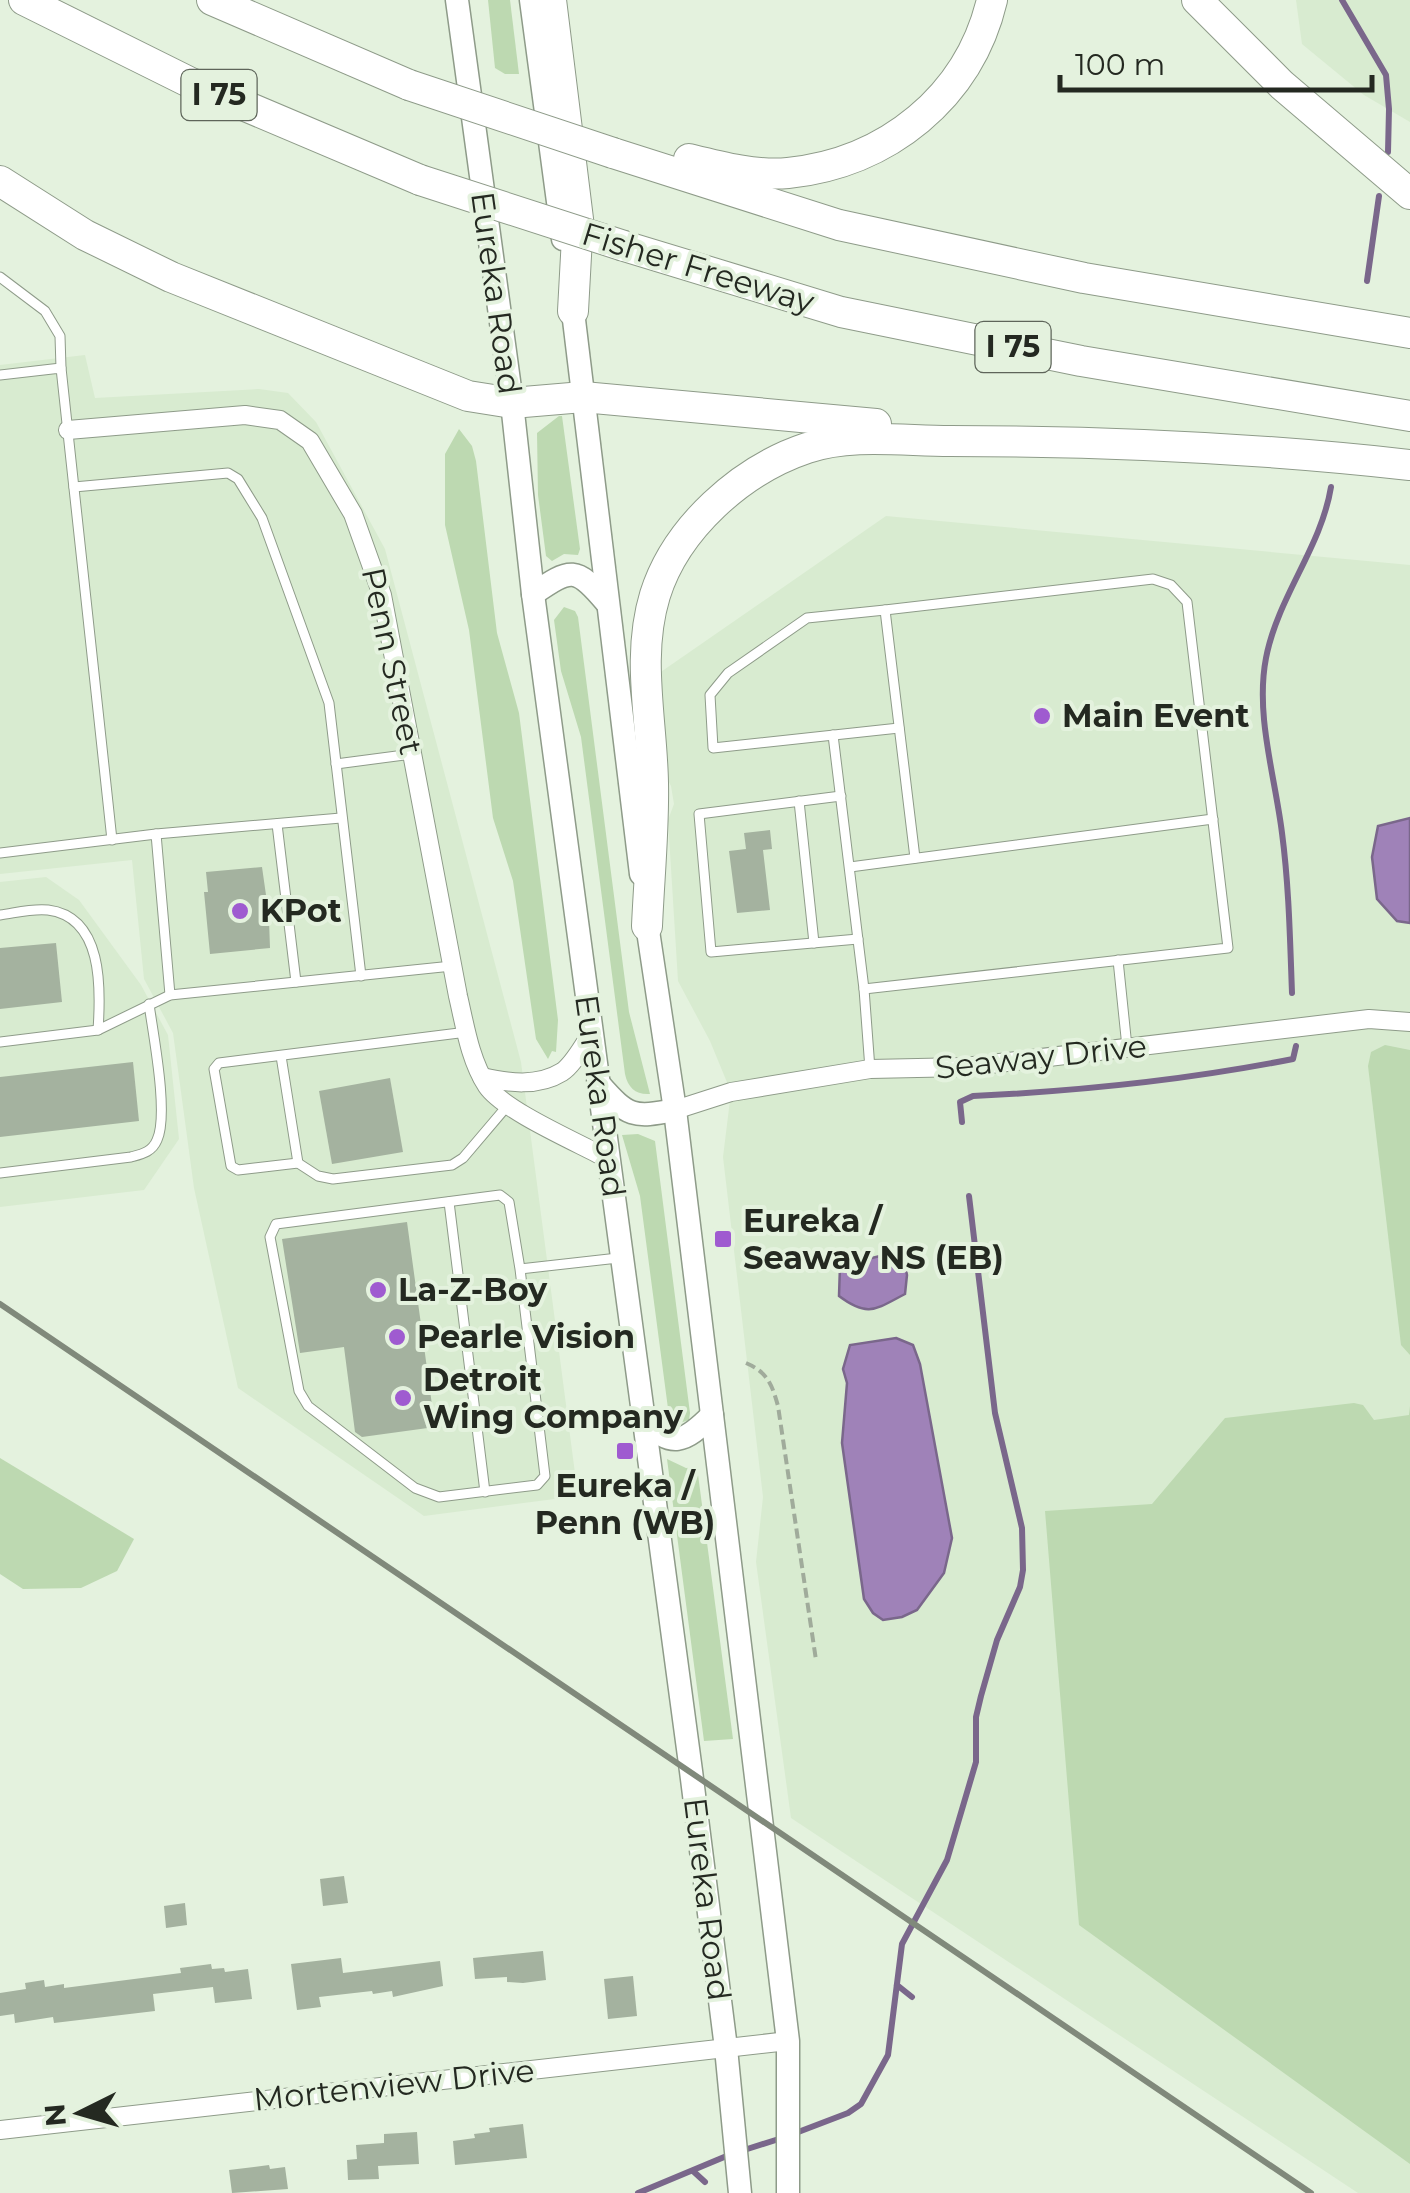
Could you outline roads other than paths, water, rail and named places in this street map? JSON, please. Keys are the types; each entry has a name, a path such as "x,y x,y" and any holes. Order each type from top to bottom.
{"highway":[{"name":"Fisher Freeway","path":"24,0 191,84 420,180 841,312 1081,361 1410,416"},
{"name":"I 75","path":"212,0 409,85 839,226 1084,278 1410,333"},
{"path":"551,0 578,219 573,311"},
{"path":"613,152 640,147 727,168 785,173 829,166 866,153 902,134 944,96 976,49 992,0"},
{"path":"1198,0 1282,85 1410,194"},
{"path":"0,181 85,235 171,277 468,396 512,403 584,397 1050,441 1336,457 1410,465"},
{"path":"647,926 653,784 646,632 668,561 687,536 731,491 754,474 806,448 858,440 1050,441"}],"main road":[{"name":"Eureka Road","path":"458,0 726,2048 740,2193"},
{"name":"Eureka Road","path":"531,0 584,397 647,926 676,1110 788,2041 788,2188"},
{"path":"533,594 556,578 578,576 586,578 606,602"},
{"path":"599,1084 622,1110 640,1116 676,1110"},
{"path":"642,1419 658,1436 676,1440 693,1433 712,1415"}],"street":[{"name":"Penn Street","path":"68,430 245,415 280,420 310,442 353,514 382,595 452,966 466,1032 482,1077 488,1089 508,1104 608,1159"},
{"name":"Seaway Drive","path":"676,1110 731,1092 870,1069 940,1070 1351,1021 1410,1022"},
{"path":"482,1077 510,1084 536,1081 564,1071 592,1033"},
{"name":"Mortenview Drive","path":"0,2130 788,2041"}],"lane":[{"path":"0,277 45,310 60,336 112,840"},
{"path":"0,375 61,368"},
{"path":"74,488 228,474 238,479 262,518 329,703 361,976"},
{"path":"864,989 1228,948 1187,602 1171,586 1153,579 807,618 728,672 710,695 714,748 899,728"},
{"path":"885,610 914,858"},
{"path":"834,735 870,1069"},
{"path":"336,764 413,754"},
{"path":"841,796 699,814 711,952 858,939"},
{"path":"799,801 814,943"},
{"path":"0,854 156,834 341,818"},
{"path":"850,867 1213,819"},
{"path":"277,824 296,982"},
{"path":"156,834 170,995"},
{"path":"0,914 46,909 70,916 84,931 102,986 98,1030"},
{"path":"1118,960 1127,1049"},
{"path":"0,1042 98,1030 170,995 452,966"},
{"path":"0,1173 131,1158 148,1152 158,1139 160,1093 149,1004"},
{"path":"466,1032 219,1063 214,1069 232,1166 238,1170 298,1162 318,1176 332,1179 452,1165 463,1158 508,1104"},
{"path":"281,1056 298,1162"},
{"path":"500,1195 509,1202 520,1269 545,1476 537,1485 440,1497 415,1488 308,1406 299,1391 270,1237 276,1224 500,1195"},
{"path":"450,1202 485,1492"},
{"path":"520,1269 621,1258"}],"waterway":[{"path":"1342,0 1386,75 1388,152"},
{"path":"1367,281 1379,196"},
{"path":"1292,993 1286,873 1264,723 1263,680 1272,635 1318,531 1331,487"},
{"path":"962,1122 960,1102 973,1096 1093,1088 1213,1073 1293,1059 1296,1046"},
{"path":"793,2134 861,2104 888,2055 902,1944 947,1860 976,1762 976,1717 981,1696 997,1640 1020,1587 1022,1528 995,1413 969,1196"},
{"path":"897,1985 912,1997"},
{"path":"741,2151 782,2138"},
{"path":"638,2193 729,2155"},
{"path":"693,2171 705,2182"}],"railway":[{"path":"0,1304 1311,2193"}],"place":[{"name":"Main Event","path":"1042,716"},
{"name":"KPot","path":"240,911"},
{"name":"Eureka / Seaway NS (EB)","path":"723,1239"},
{"name":"La-Z-Boy","path":"378,1290"},
{"name":"Pearle Vision","path":"397,1337"},
{"name":"Detroit Wing Company","path":"403,1398"},
{"name":"Eureka / Penn (WB)","path":"625,1451"}]}
